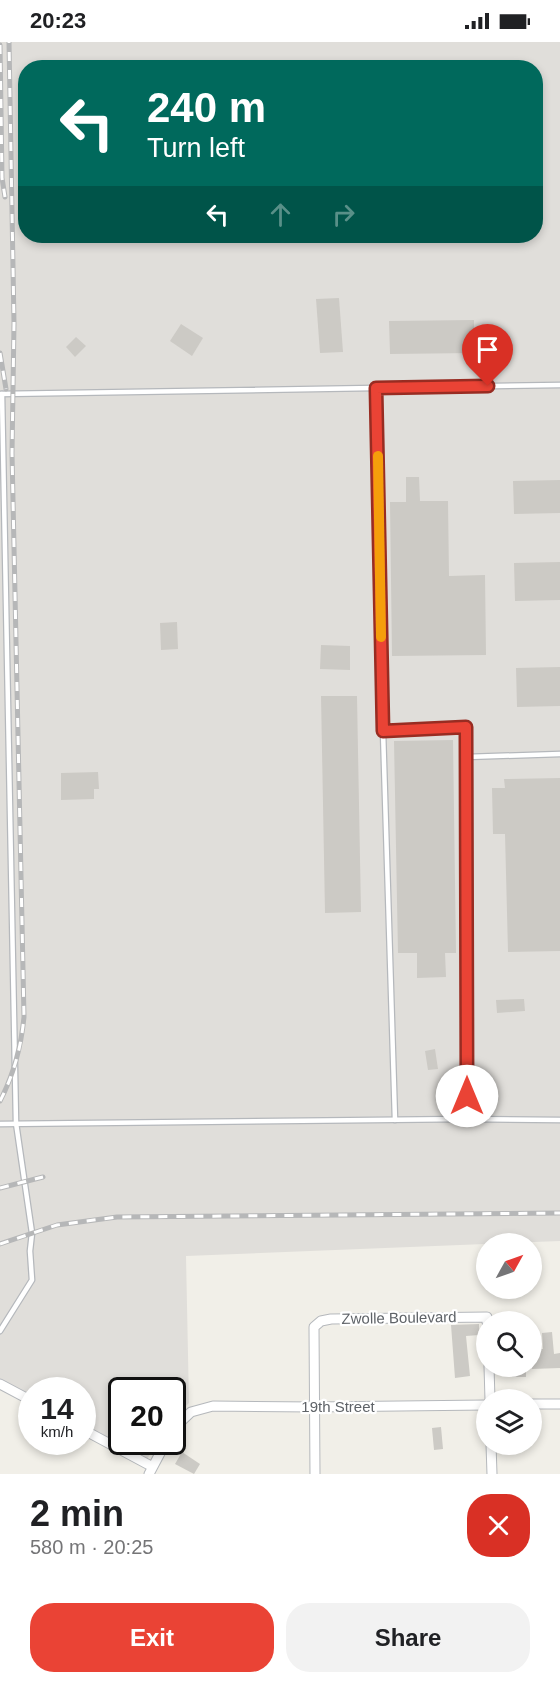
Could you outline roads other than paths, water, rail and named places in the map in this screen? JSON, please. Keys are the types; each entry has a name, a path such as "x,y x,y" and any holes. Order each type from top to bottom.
{"street":[{"name":"Zwolle Boulevard","path":"314,1407 314,1327 321,1321 330,1319 476,1319"},
{"path":"0,1384 18,1394"},
{"path":"542,1404 560,1404"},
{"name":"19th Street","path":"186,1417 191,1412 213,1406 476,1405"},
{"path":"314,1407 315,1474"},
{"path":"96,1437 150,1470 159,1455"},
{"path":"491,1455 492,1474"}],"lane":[{"path":"0,1331 32,1280 30,1251 32,1233 16,1123 1,394 560,385"},
{"path":"376,388 383,731 395,1120"},
{"path":"383,731 466,727 467,1119"},
{"path":"466,757 560,754"},
{"path":"0,1124 560,1119"}],"railway":[{"path":"0,1101 16,1060 24,1017 12,453 14,323 9,42"},
{"path":"0,45 2,178 5,197"},
{"path":"0,353 6,389"},
{"path":"0,1188 43,1177"},
{"path":"0,1244 57,1225 117,1217 560,1213"}]}
